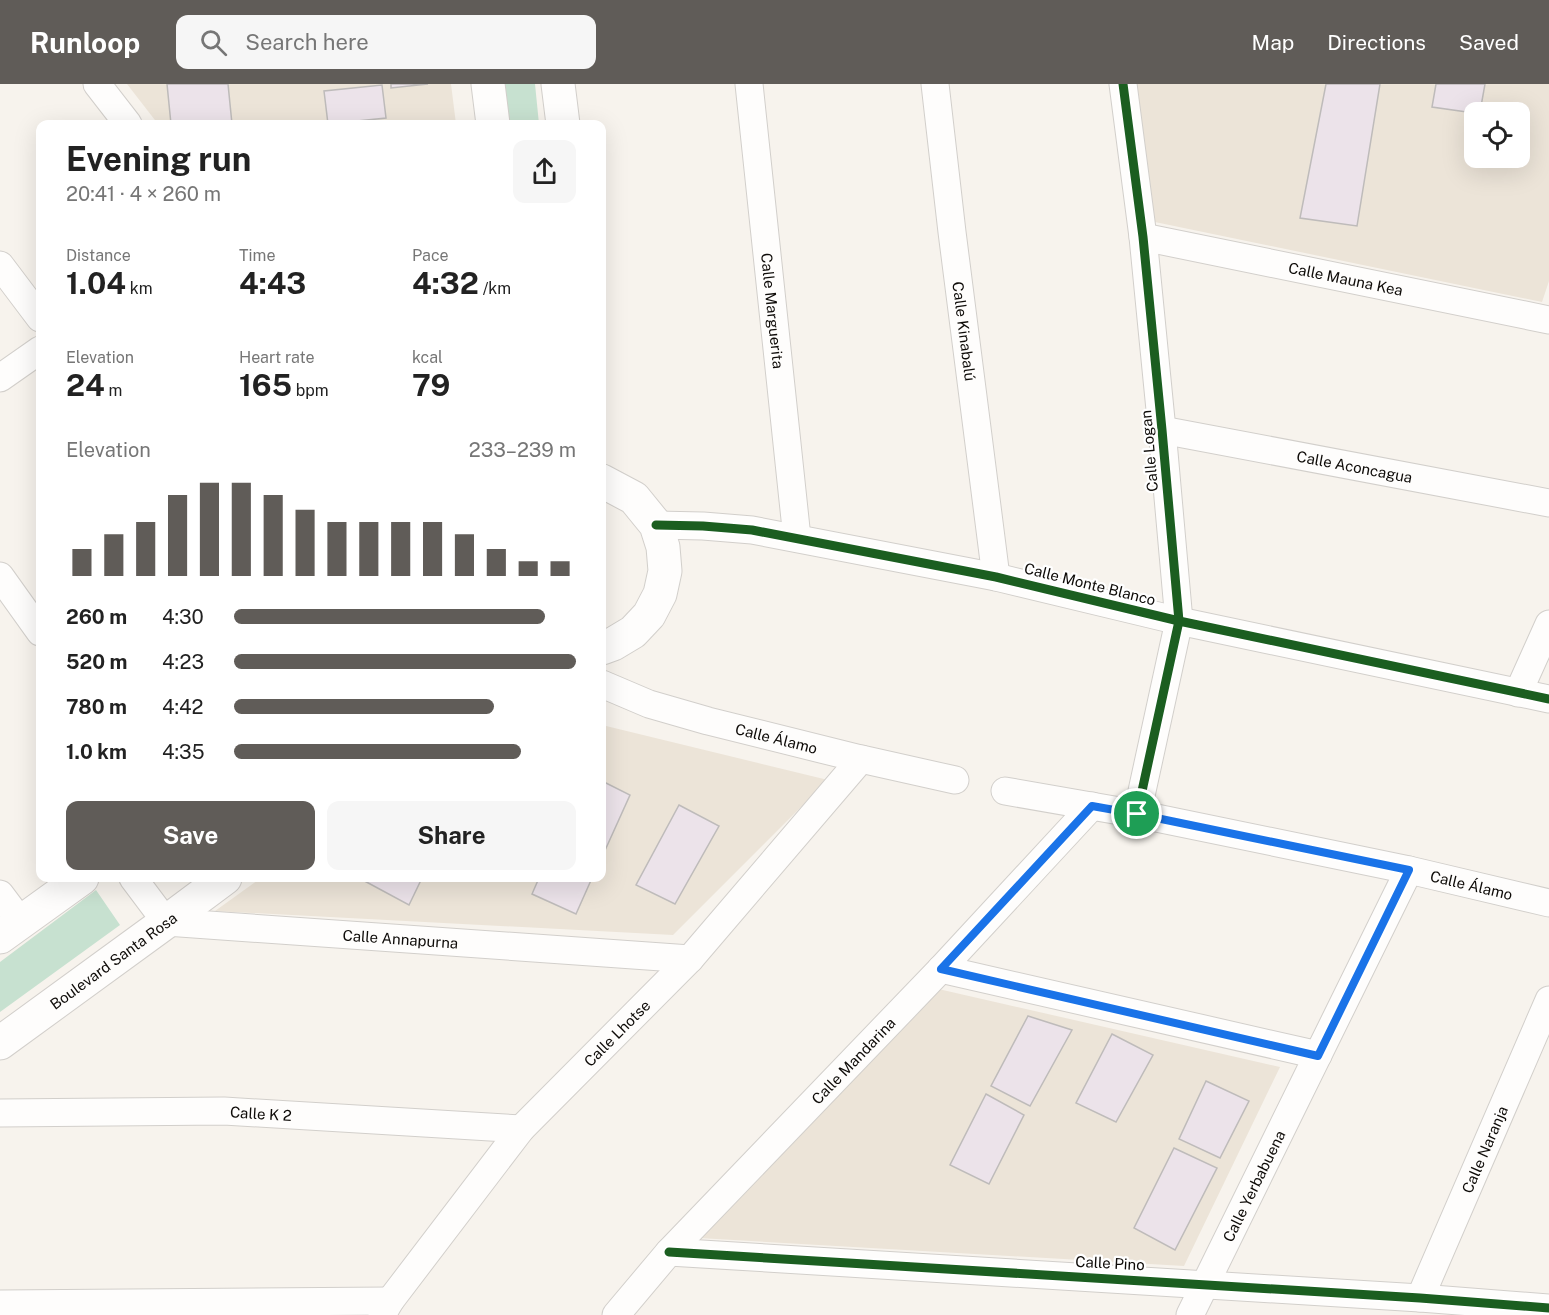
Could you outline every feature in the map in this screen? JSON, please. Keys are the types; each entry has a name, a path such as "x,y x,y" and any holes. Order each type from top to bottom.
{"street":[{"path":"97,84 125,120"},
{"path":"488,84 492,120"},
{"path":"558,84 562,120"},
{"name":"Calle Marguerita","path":"748,84 797,538"},
{"name":"Calle Kinabalú","path":"935,84 996,577"},
{"name":"Calle Logan","path":"1123,84 1143,237 1179,621 1137,814"},
{"name":"Calle Mauna Kea","path":"1143,237 1549,320"},
{"path":"0,265 36,313"},
{"path":"0,378 36,353"},
{"name":"Calle Aconcagua","path":"1162,429 1549,503"},
{"path":"606,475 634,498 656,525 663,547 665,571 660,594 649,615 633,632 606,647"},
{"name":"Calle Monte Blanco","path":"656,525 713,526 797,538 996,577 1179,621 1549,699"},
{"path":"0,576 36,626"},
{"path":"1518,693 1549,624"},
{"name":"Calle Álamo","path":"606,686 649,704 708,721 955,780"},
{"name":"Calle Lhotse","path":"386,1308 521,1129 690,959 861,759"},
{"name":"Calle Álamo","path":"1005,791 1137,814 1409,870 1549,903"},
{"name":"Calle Mandarina","path":"616,1315 669,1252 941,969 1092,806"},
{"name":"Calle Yerbabuena","path":"1190,1315 1409,870"},
{"path":"0,894 10,930 76,882"},
{"path":"137,882 166,922"},
{"name":"Boulevard Santa Rosa","path":"0,1043 220,882"},
{"name":"Calle Annapurna","path":"166,922 690,959"},
{"path":"941,969 1318,1056"},
{"name":"Calle Naranja","path":"1419,1298 1549,1000"},
{"name":"Calle K 2","path":"0,1113 224,1111 521,1129"},
{"name":"Calle Pino","path":"669,1252 1204,1284 1549,1308"},
{"path":"0,1304 386,1308"}],"shaded area":[{"path":"127,84 451,84 456,120 155,120"},
{"path":"1135,84 1549,84 1549,281 1542,302 1150,221"},
{"path":"606,726 828,780 673,935 215,911 255,882 606,882"},
{"path":"934,988 1280,1067 1184,1266 699,1238"}],"green space":[{"path":"495,84 535,84 539,120 500,120"},
{"path":"96,890 120,925 0,1012 0,962"}],"building":[{"path":"167,84 228,84 232,120 171,120"},
{"path":"391,84 428,84 391,88"},
{"path":"1326,84 1380,84 1357,226 1300,218"},
{"path":"1436,84 1485,84 1482,102 1464,102 1464,112 1432,107"},
{"path":"382,85 386,118 328,120 324,91"},
{"path":"606,783 630,795 606,848"},
{"path":"679,805 719,826 675,904 636,885"},
{"path":"366,882 420,882 409,905"},
{"path":"537,882 590,882 576,914 532,894"},
{"path":"1028,1016 1072,1030 1030,1106 991,1086"},
{"path":"1112,1034 1153,1055 1116,1122 1076,1103"},
{"path":"1206,1081 1249,1101 1220,1158 1179,1139"},
{"path":"986,1094 1024,1115 989,1184 950,1165"},
{"path":"1174,1148 1217,1168 1175,1250 1134,1228"}],"cycle path":[{"path":"1123,84 1143,237 1179,621 1137,814"},
{"path":"656,525 752,530 996,577 1179,621 1549,699"},
{"path":"669,1252 1549,1308"}],"route":[{"path":"1092,806 1137,814 1409,870 1318,1056 941,969 1092,806"}]}
